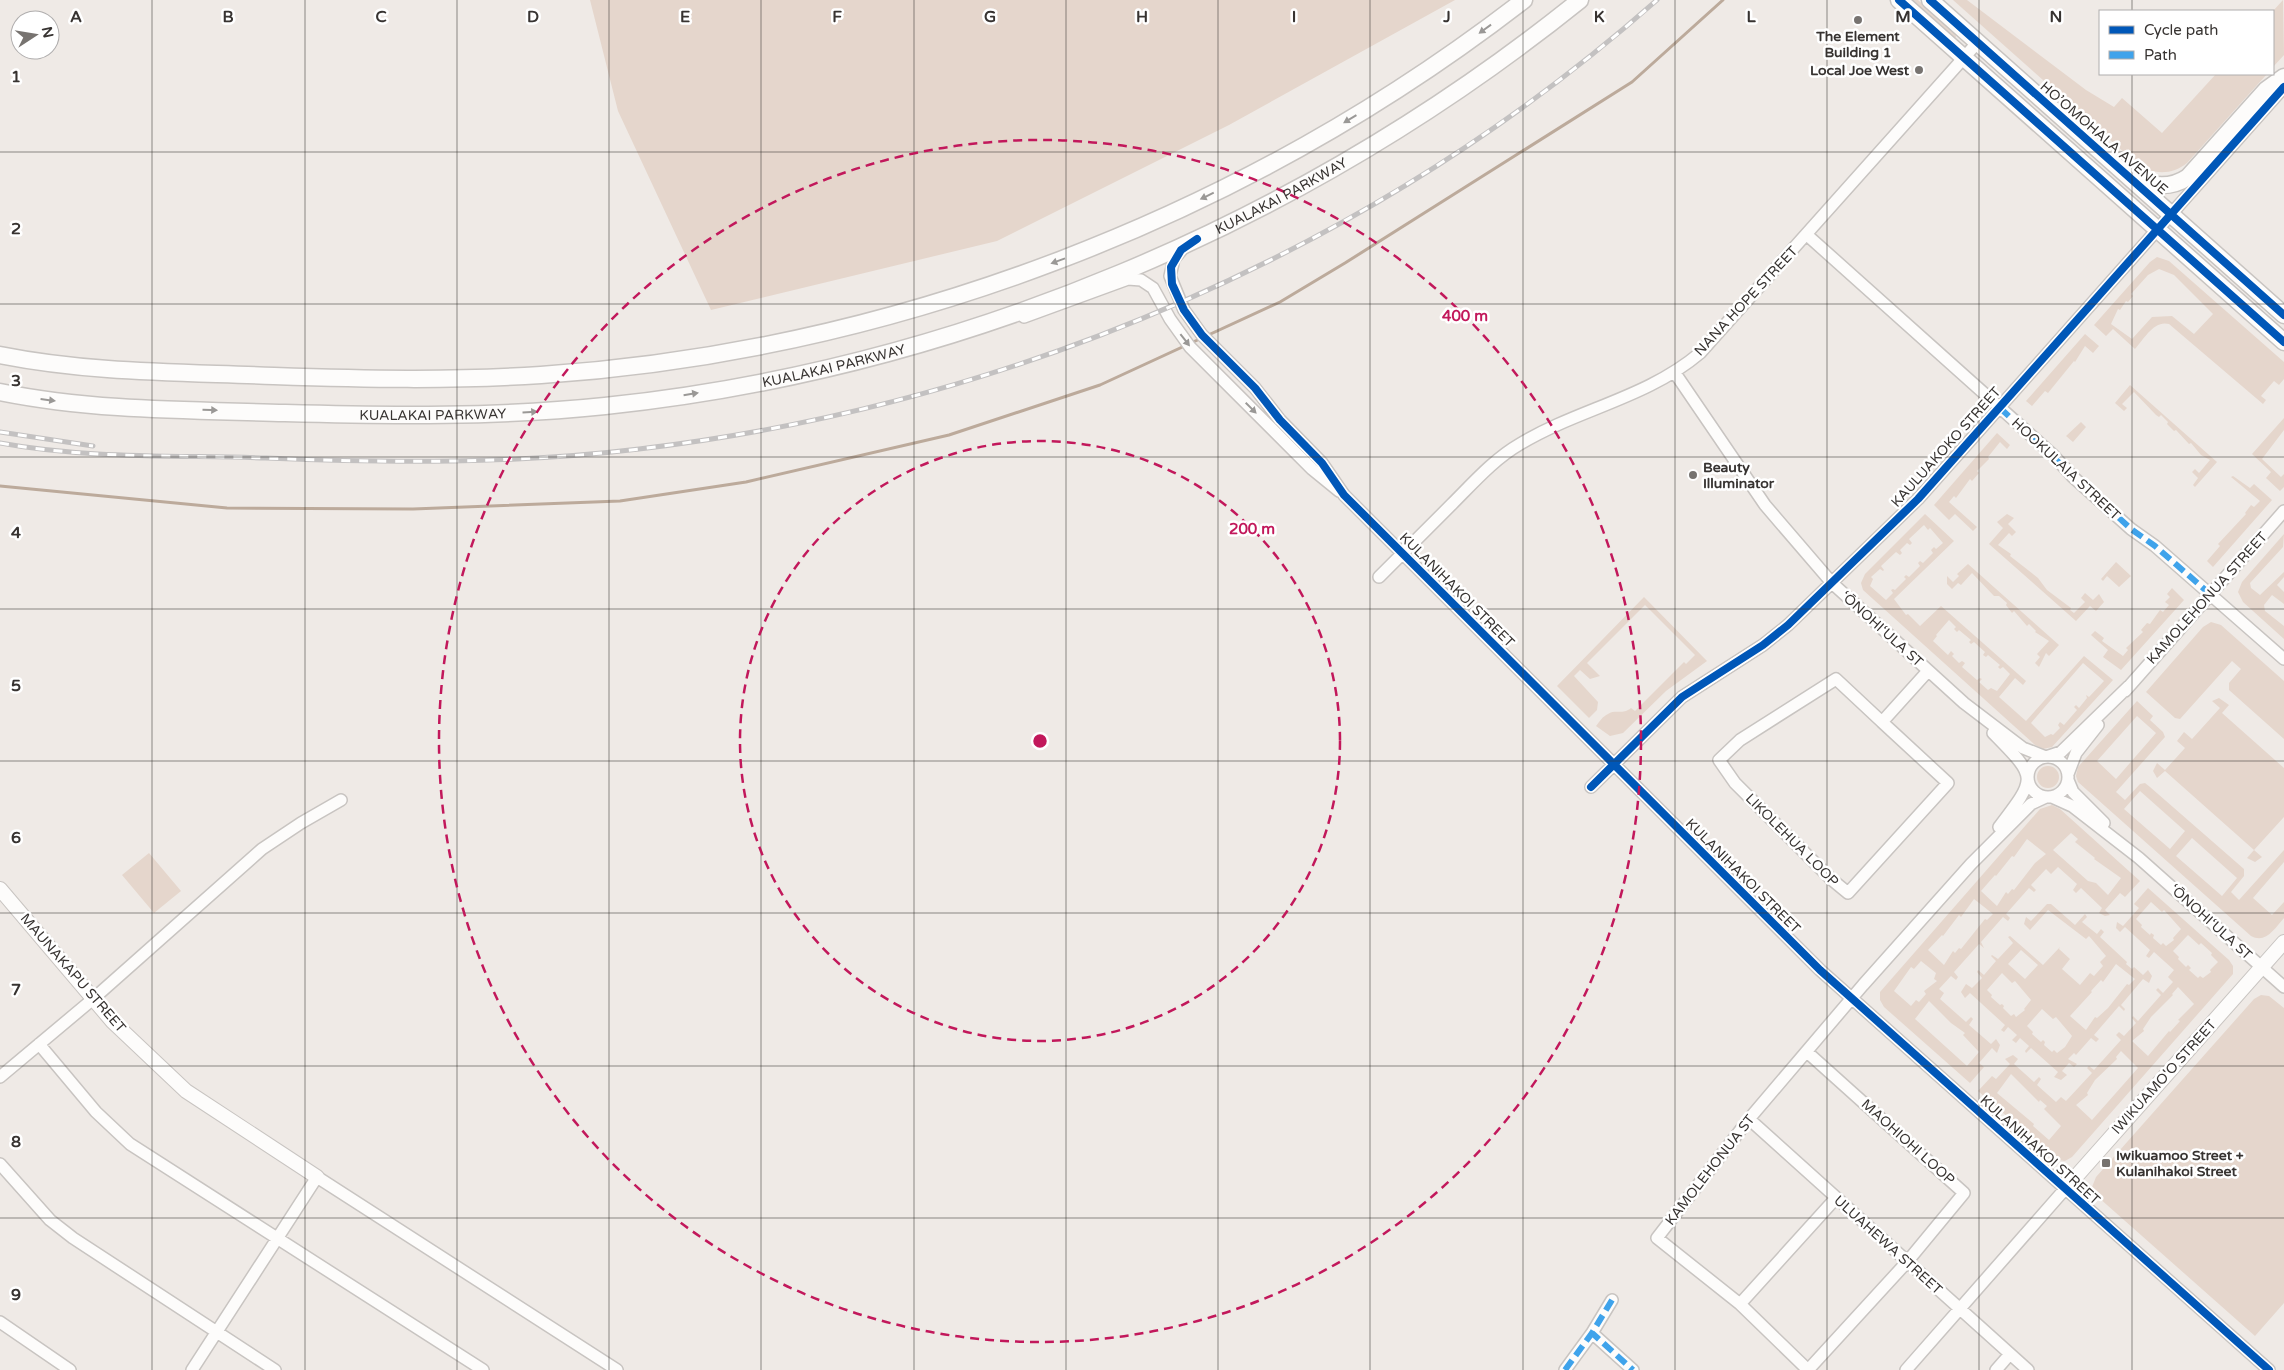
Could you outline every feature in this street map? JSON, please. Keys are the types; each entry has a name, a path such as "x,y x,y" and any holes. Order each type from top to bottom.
{"main road":[{"path":"0,366 73,367 371,379 544,375 712,354 865,322 954,296 1037,268 1117,237 1196,202 1274,162 1379,101 1473,38 1524,0"},
{"name":"KUALAKAI PARKWAY","path":"0,392 42,400 120,407 352,415 498,414 613,405 745,386 843,365 956,332 1059,297 1197,239 1289,193 1375,144 1467,84 1580,0"},
{"path":"1899,0 2284,342"},
{"name":"HO’OMOHALA AVENUE","path":"1930,0 2284,315"},
{"path":"2122,171 2136,180 2152,185 2173,184 2184,180 2195,171 2266,90 2284,77"},
{"path":"0,355 73,367"}],"street":[{"name":"NANA HOPE STREET","path":"1379,577 1484,471 1518,445 1546,430 1634,395 1675,373 1710,344 1977,43"},
{"name":"KAULUAKOKO STREET","path":"1591,787 1682,698 1776,635 1918,499 2284,87"},
{"name":"HOOKULAIA STREET","path":"1807,235 2000,408 2131,529 2156,546 2284,660"},
{"name":"KULANIHAKOI STREET","path":"1197,239 1181,250 1172,263 1170,279 1175,293 1197,328 1322,463 1344,495"},
{"name":"KULANIHAKOI STREET","path":"956,332 1032,315 1128,279 1141,280 1150,284 1184,340 1217,374 1312,469 1344,495 1788,939 1851,999 2269,1370"},
{"name":"‘ŌNOHI‘ULA ST","path":"1675,373 1765,505 1832,583 1964,703 2023,748 2046,757"},
{"name":"KAMOLEHONUA STREET","path":"2068,777 2076,752 2129,686 2284,511"},
{"path":"1882,722 1928,671"},
{"name":"LIKOLEHUA LOOP","path":"1836,678 1882,722 1948,783 1848,894 1830,879 1735,783 1719,760 1740,740 1836,678"},
{"name":"KAMOLEHONUA STREET","path":"2046,757 2066,749 2129,686"},
{"path":"1964,703 2022,761 2031,789 2040,796 2049,797 2062,791 2068,777 2062,763 2046,757 2031,766 2028,777"},
{"name":"KAMOLEHONUA ST","path":"1971,864 2019,802 2025,791 2028,777"},
{"name":"‘ŌNOHI‘ULA ST","path":"2068,777 2073,792 2138,858"},
{"name":"‘ŌNOHI‘ULA ST","path":"2049,797 2072,806 2138,858 2284,987"},
{"name":"KAMOLEHONUA ST","path":"1907,1262 1808,1370 1740,1304 1657,1238 1749,1119 1851,999 1971,864 2031,804 2049,797"},
{"path":"0,1077 93,999 262,849 341,800"},
{"name":"MAUNAKAPU STREET","path":"0,889 113,1022 186,1091 317,1177"},
{"name":"IWIKUAMO'O STREET","path":"1906,1370 2284,942"},
{"path":"38,1044 96,1112 130,1144 483,1370"},
{"name":"MAOHIOHI LOOP","path":"1807,1052 1964,1193 1907,1262"},
{"name":"ULUAHEWA STREET","path":"1749,1119 2028,1370"},
{"path":"0,1164 50,1220 73,1238 275,1370"},
{"path":"192,1370 317,1177 617,1370"},
{"path":"1740,1304 1836,1198"},
{"path":"1566,1370 1612,1300"},
{"path":"0,1322 70,1370"},
{"path":"1592,1333 1634,1370"},
{"path":"1996,1370 2010,1354"}],"shaded area":[{"path":"590,0 1455,0 1229,125 997,241 711,310 618,111"},
{"path":"1906,0 1918,0 1955,32 1956,37 1952,41"},
{"path":"1953,0 1967,0 2086,90 2114,107 2122,98 2162,133 2215,75 2266,75 2187,163 2181,167 2168,172 2161,172 2148,169 2135,162"},
{"path":"2283,0 2284,55 2274,66 2274,10"},
{"path":"2157,257 2169,261 2284,362 2284,379 2279,385 2274,381 2261,396 2266,400 2263,404 2169,324 2159,325 2154,328 2135,349 2113,329 2106,336 2094,325 2150,262","holes":["2159,269 2174,275 2213,314 2194,334 2172,316 2152,317 2132,339 2111,324 2118,309 2120,310 2126,301 2128,302 2133,296 2131,294 2148,275"]},
{"path":"2085,334 2099,346 2093,353 2085,346 2075,362 2048,393 2045,391 2032,406 2026,401"},
{"path":"2130,385 2217,462 2195,487 2193,485 2198,478 2192,472 2195,469 2199,473 2210,460 2201,455 2176,430 2174,431 2161,415 2159,417 2156,415 2134,392 2122,404 2127,408 2124,411 2115,403"},
{"path":"2284,418 2284,430 2262,459 2281,477 2284,474 2284,487 2280,491 2266,478 2271,472 2252,454"},
{"path":"2081,422 2086,427 2073,442 2066,436"},
{"path":"1997,433 2010,445 2007,449 2000,442 1988,457 1989,459 1977,471 1979,473 1972,481 1970,479 1956,498 1954,496 1949,502 1977,527 1973,531 1955,514 1949,520 1934,505"},
{"path":"2233,476 2250,488 2254,484 2272,500 2213,567 2207,561 2220,546 2218,544 2246,514 2251,505 2254,507 2260,501 2231,477"},
{"path":"1925,514 1954,541 1894,599 1906,615 1908,614 1920,626 1941,606 2026,681 2023,685 2015,678 1999,697 2026,721 2084,656 2113,680 2052,747 2043,749 2035,745 1863,590 1861,583 1865,574","holes":["1924,525 1928,530 1930,528 1943,543 1936,549 1934,547 1931,550 1933,553 1923,563 1920,561 1918,563 1920,566 1909,577 1906,575 1904,577 1906,579 1895,590 1891,590 1893,593 1886,600 1870,586 1873,579 1871,577 1880,569 1883,571 1881,566 1896,552 1900,555 1902,553 1900,550 1907,543 1910,545 1912,543 1909,539","1949,620 1956,627 1954,629 1957,632 1959,630 1971,640 1969,642 1971,644 1974,642 1985,652 1983,655 1986,657 1988,655 2000,665 1998,667 2000,669 2003,667 2010,674 1997,691 1991,688 1988,690 1979,682 1982,679 1977,680 1962,667 1965,663 1962,661 1959,663 1952,656 1954,654 1951,651 1948,655 1933,641","2083,663 2104,681 2089,697 2086,695 2087,698 2079,708 2076,705 2074,707 2077,710 2064,725 2060,722 2058,725 2060,728 2053,735 2045,737 2031,723"]},
{"path":"2007,514 2014,518 2008,524 2016,532 2012,536 2009,533 1998,545 2038,578 2047,590 2071,608 2070,610 2074,613 2085,602 2081,598 2085,593 2093,600 2099,594 2104,602 2096,611 2090,606 2076,621 1989,544 2003,528 1997,522"},
{"path":"2284,534 2283,547 2250,583 2251,588 2260,595 2284,572 2284,577 2277,585 2284,592 2284,604 2272,595 2264,605 2265,611 2284,626 2284,639 2243,602 2238,592 2242,582"},
{"path":"2116,562 2131,576 2119,587 2107,576 2103,581 2101,579"},
{"path":"1968,564 2059,645 2049,656 2046,653 2039,667 2035,663 2040,657 2037,654 2049,641 2035,632 2029,624 2027,626 2014,611 2012,613 2006,605 2007,603 1999,596 1994,596 1972,573 1961,585 1958,583 1952,589 1947,584 1947,576 1953,582 1959,576 1957,574"},
{"path":"2172,588 2184,600 2121,670 2103,657 2108,650 2091,635 2095,631 2104,638 2102,641 2123,656 2128,650 2126,648 2143,632 2141,630 2147,623 2150,624 2160,610 2163,612 2169,605 2165,602 2170,597 2167,594"},
{"path":"1644,597 1707,661 1666,691 1623,733 1610,736 1596,726 1606,715 1631,708 1635,711 1684,662 1686,664 1695,655 1645,605 1587,663 1600,676 1590,679 1580,670 1574,676 1598,702 1597,710 1589,718 1557,686"},
{"path":"2211,622 2221,625 2284,681 2284,739 2229,690 2229,683 2241,669 2232,661 2180,719 2175,718 2146,692 2203,627"},
{"path":"2219,698 2229,705 2222,713 2284,768 2284,817 2254,850 2165,771 2157,778 2153,771 2157,763 2165,770 2185,748 2177,741 2184,732 2192,739 2220,708 2212,701"},
{"path":"2137,701 2153,716 2150,720 2163,732 2165,737 2116,792 2125,800 2140,784 2145,783 2244,869 2244,876 2231,892 2239,900 2284,850 2284,862 2253,898 2272,915 2284,902 2284,918 2270,934 2261,938 2251,936 2078,782 2076,776 2078,767","holes":["2137,716 2156,733 2116,779 2097,761","2140,791 2185,831 2170,849 2124,809","2192,838 2237,878 2222,896 2176,856"]},
{"path":"2044,766 2052,766 2059,773 2059,781 2052,788 2044,788 2037,781 2037,773"},
{"path":"2052,805 2060,809 2140,881 2125,897 2120,893 2105,910 2110,915 2105,916 2099,913 2102,908 2081,888 2076,893 2073,890 2077,884 2058,867 2051,874 2046,869 2031,885 2036,890 2034,892 2029,888 2006,914 2010,918 2008,921 2003,917 1981,942 1984,948 1979,944 1954,972 1958,977 1956,980 1951,976 1939,989 1944,993 1940,999 1966,1022 1971,1017 1973,1019 1969,1025 1991,1044 1996,1039 2000,1045 1997,1053 1992,1048 1979,1063 1984,1067 1970,1083 1884,1007 1880,1000 1880,992 2040,809","holes":["2071,833 2078,839 2075,842 2094,859 2121,878 2108,895 2096,883 2088,881 2053,850","2027,839 2046,854 2035,863 2014,890 2012,889 2008,894 2006,892 1997,906 1981,891 2012,856 2014,857","1974,899 1993,914 1987,920 1985,919 1961,949 1959,948 1955,953 1953,951 1944,965 1928,950 1943,936 1959,915 1961,917","1921,961 1936,973 1934,979 1937,981 1924,991 1926,994 1919,1002 1916,1000 1911,1006 1894,991 1911,967 1914,969","1929,1001 1951,1023 1965,1033 1963,1035 1979,1052 1967,1066 1915,1019"]},
{"path":"2254,850 2262,857 2255,862 2247,858"},
{"path":"149,853 181,891 154,913 122,875"},
{"path":"2148,888 2229,960 2233,966 2233,974 2072,1157 2065,1161 2057,1160 1978,1091 1992,1076 1996,1079 2010,1064 2005,1059 2013,1055 2018,1059 2014,1064 2034,1082 2039,1077 2041,1079 2037,1085 2056,1102 2061,1097 2066,1101 2092,1073 2087,1068 2089,1066 2094,1070 2121,1040 2116,1035 2119,1032 2124,1036 2136,1023 2132,1018 2133,1016 2138,1021 2161,995 2156,990 2158,988 2163,993 2173,982 2168,977 2174,970 2154,952 2149,958 2146,956 2150,950 2125,927 2120,932 2116,928 2117,922 2123,926 2139,908 2134,904","holes":["2151,902 2162,912 2164,910 2181,929 2173,938 2174,940 2166,946 2163,943 2161,945 2153,938 2154,935 2151,933 2150,935 2141,927 2142,925 2136,919","2188,935 2199,945 2201,943 2212,953 2211,955 2218,962 2210,970 2211,972 2203,978 2200,976 2198,978 2189,970 2191,968 2188,965 2186,967 2178,959 2179,957 2173,951","2178,987 2194,1004 2148,1056 2132,1041 2144,1031 2143,1029 2151,1017","2121,1051 2138,1068 2092,1120 2076,1105 2088,1095 2087,1093 2095,1080 2117,1059 2116,1057","2011,1074 2039,1102 2040,1100 2047,1106 2044,1109 2061,1126 2049,1140 2033,1126 2034,1124 1997,1093"]},
{"path":"2047,904 2051,904 2075,925 2085,914 2087,917 2082,922 2097,934 2101,929 2104,932 2100,937 2127,962 2126,964 2132,969 2134,967 2143,975 2148,970 2152,976 2149,983 2143,979 2121,1005 2125,1009 2124,1011 2119,1006 2094,1035 2099,1039 2096,1042 2091,1038 2076,1055 2074,1053 2068,1059 2077,1064 2074,1067 2069,1063 2062,1071 2067,1075 2061,1080 2054,1077 2058,1072 2031,1048 2026,1053 2025,1051 2029,1046 2020,1038 2016,1043 2012,1040 2017,1035 2008,1027 2004,1032 2001,1030 2005,1025 1970,993 1965,998 1961,992 1966,984 1972,988 1982,978 1977,972 1978,970 1984,975 1996,961 1992,955 1998,959 2013,943 2008,937 2010,936 2043,965 2060,947 2059,949 2070,959 2062,969 2080,985 2090,973 2094,976 2103,966 2100,962 2106,956 2089,936 2086,939 2048,910 2030,930 2024,924 2026,917 2031,921","holes":["2021,950 2038,965 2025,979 2008,964","2116,964 2135,979 2129,985 2127,984 2108,1008 2097,1018 2095,1017 2086,1030 2070,1016 2101,980 2103,982","2002,973 2012,983 2015,981 2031,1000 2025,1010 2016,1017 2014,1014 2011,1016 2003,1008 2002,1004 2000,1005 1991,997 1992,995 1987,990","2042,1009 2053,1019 2056,1017 2072,1036 2065,1047 2057,1053 2054,1050 2052,1052 2044,1045 2045,1042 2043,1040 2041,1042 2032,1034 2033,1032 2027,1026"]},
{"path":"2261,995 2269,996 2284,1008 2284,1303 2255,1336 2098,1197 2092,1187 2096,1177 2254,999"}],"waterway":[{"path":"0,486 227,508 413,509 620,501 746,482 949,435 1100,385 1280,302 1632,82 1723,0"}],"railway":[{"path":"0,443 66,452 99,454 360,461 499,460 639,449 779,427 916,395 1051,353 1182,301 1310,240 1432,169 1548,89 1657,0"},
{"path":"0,432 93,446"}],"marked path":[{"path":"2000,408 2131,529 2155,546 2210,594"},
{"path":"1612,1300 1592,1333 1633,1370"},
{"path":"1565,1370 1592,1333"}],"cycle path":[{"path":"1899,0 2284,342"},
{"path":"1930,0 2284,315"},
{"path":"1591,787 1682,697 1763,645 1788,625 1918,499 2284,87"},
{"path":"1197,239 1181,250 1171,267 1172,284 1184,310 1202,335 1255,388 1280,420 1322,463 1344,495 1820,970 2269,1370"}],"place":[{"name":"The Element Building 1","path":"1858,20"},
{"name":"Local Joe West","path":"1919,70"},
{"name":"Beauty Illuminator","path":"1693,475"},
{"name":"Iwikuamoo Street + Kulanihakoi Street","path":"2106,1163"}]}
